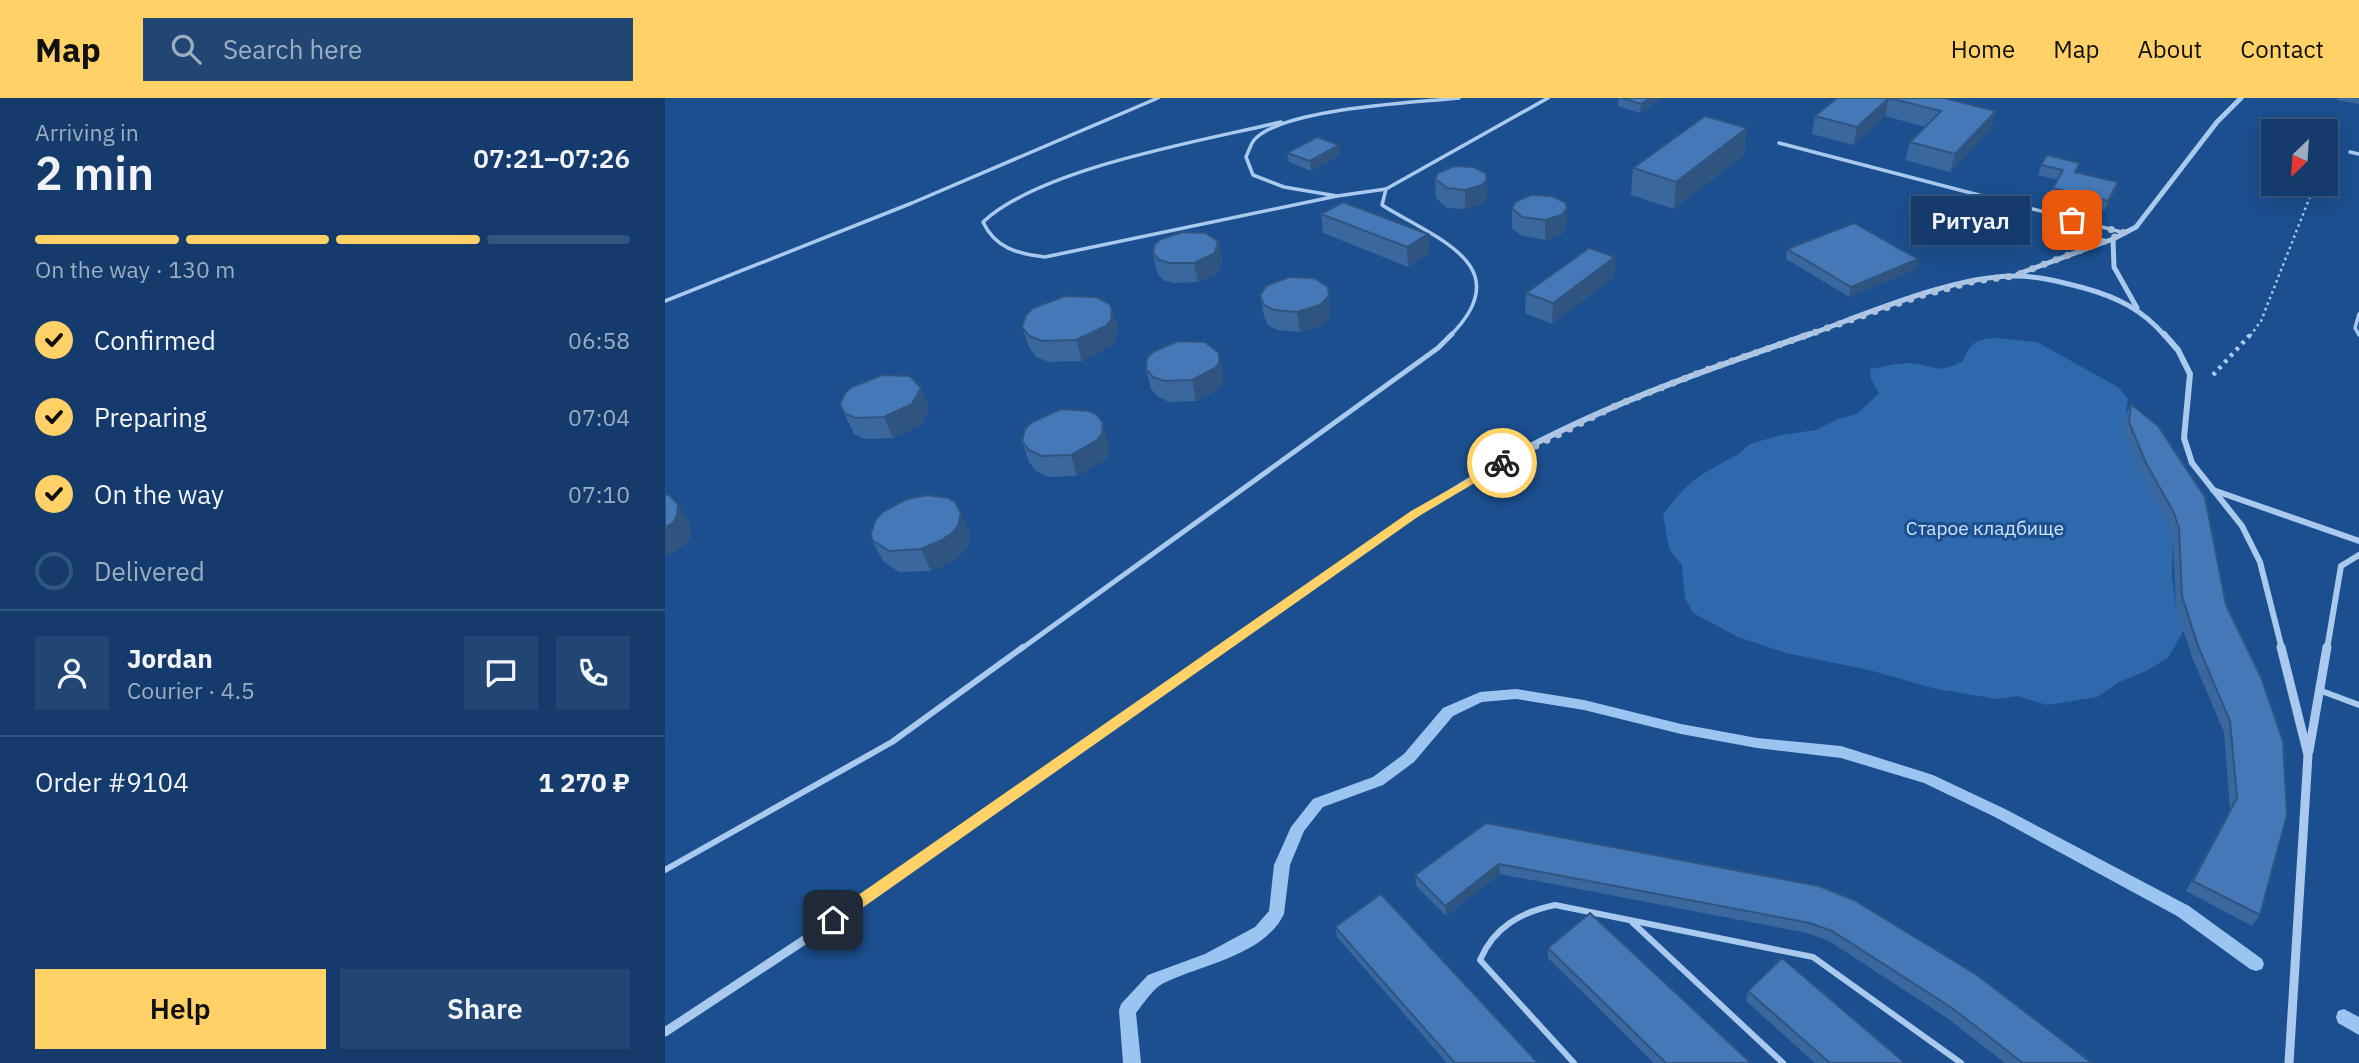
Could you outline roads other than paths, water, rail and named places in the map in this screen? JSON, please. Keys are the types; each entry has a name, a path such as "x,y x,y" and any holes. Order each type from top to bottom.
{"street":[{"path":"2014,276 2113,239 2136,227 2217,122 2241,98"},
{"path":"2113,239 2109,254 2114,269 2139,311"},
{"path":"665,1032 812,935 1415,514 1520,452 1615,406 1706,370 1920,296 1975,281 2014,276 2087,286 2114,296 2139,311 2178,350 2190,374 2184,438 2192,463 2242,526 2260,562 2308,755"},
{"path":"2212,490 2359,541"},
{"path":"2289,1063 2308,755 2341,566 2352,556 2359,555"}],"lane":[{"path":"665,301 912,203 1158,98"},
{"path":"1459,98 1345,111 1281,122 1124,161 1041,187 997,206 986,215 983,222 986,230 1007,248 1023,256 1045,257 1337,195 1386,189 1548,98"},
{"path":"1281,122 1254,139 1246,157 1253,175 1284,187 1337,195"},
{"path":"1779,143 2125,233"},
{"path":"2350,152 2359,154"},
{"path":"665,870 892,742 1438,348 1474,308 1476,285 1469,263 1456,247 1399,218 1382,205 1386,189"},
{"path":"2359,314 2355,328 2359,335"},
{"path":"2319,690 2359,705"},
{"path":"1574,1063 1480,960 1484,947 1515,917 1534,908 1555,905 1813,957 1961,1063"},
{"path":"1629,920 1783,1063"}],"waterway":[{"path":"1132,1063 1127,1010 1154,980 1210,959 1261,932 1276,914 1282,865 1298,827 1318,803 1378,781 1409,758 1448,712 1480,697 1516,694 1584,705 1681,729 1757,743 1841,752 1928,779 2000,813 2183,911 2256,964"},
{"path":"2344,1017 2359,1027"}],"place":[{"name":"Ритуал","path":"2072,220"}],"park label":[{"name":"Старое кладбище","path":"1985,528"}]}
